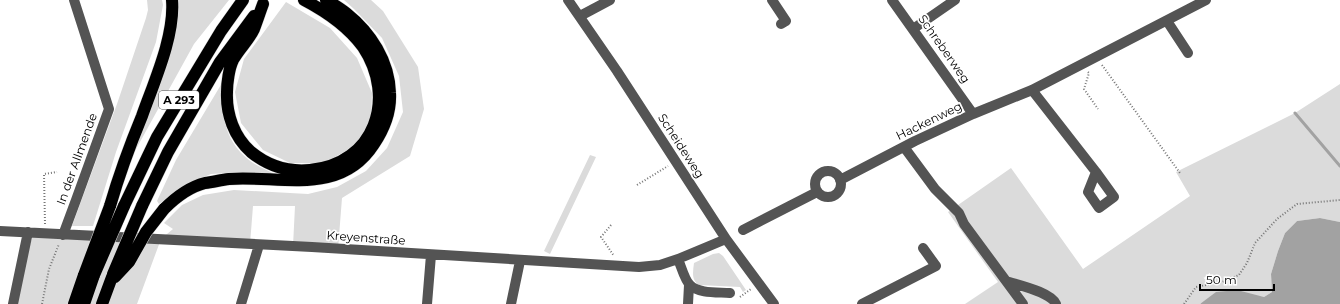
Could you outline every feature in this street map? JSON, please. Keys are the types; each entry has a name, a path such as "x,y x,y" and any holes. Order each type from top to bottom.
{"highway":[{"path":"74,304 89,275 121,169 157,76 168,41 172,0"},
{"name":"A 293","path":"84,304 89,275 157,137 220,31 243,0"},
{"path":"264,2 253,30 233,61 227,92 228,109 232,124 238,137 247,148 258,157 269,163 285,169 301,171 317,169 334,164 349,156 369,135 375,122 379,106 379,89 376,74 362,46 332,18 304,0"},
{"path":"112,279 129,262 146,232 164,209 180,196 203,184 228,179 313,181 336,175 358,162 371,150 380,135 386,120 390,100 390,83 384,61 369,36 346,13 326,0"},
{"name":"A 293","path":"102,304 142,206 168,152 220,62 264,2"}],"street":[{"name":"In der Allmende","path":"63,235 109,109 74,0"},
{"name":"Scheideweg","path":"568,0 726,239 774,304"},
{"path":"580,16 610,0"},
{"path":"772,0 786,20"},
{"name":"Schreberweg","path":"892,0 973,114"},
{"path":"914,29 955,0"},
{"name":"Hackenweg","path":"840,180 973,114 1032,90 1206,0"},
{"path":"1167,21 1188,53"},
{"path":"1032,90 1096,172"},
{"path":"904,147 935,188 959,213 964,224 1023,304"},
{"path":"830,171 840,180 838,192 832,196 824,196 817,192 815,183 818,175 822,172 830,171"},
{"path":"743,230 817,192"},
{"name":"Kreyenstraße","path":"0,231 431,254 639,267 660,265 726,239"},
{"path":"12,304 28,232"},
{"path":"241,304 259,245"},
{"path":"862,304 936,266 922,248"},
{"path":"427,304 431,254"},
{"path":"678,259 689,285 688,304"},
{"path":"511,304 520,260"},
{"path":"1006,281 1044,294 1054,300 1056,304"},
{"path":"689,285 695,289 704,291 730,293"}],"path":[{"path":"1096,57 1180,173"},
{"path":"1083,64 1089,73 1084,89 1098,109"},
{"path":"638,185 676,162"},
{"path":"46,233 44,174 57,172"},
{"path":"1184,304 1196,288 1222,282 1239,275 1247,263 1255,243 1277,219 1296,204 1340,200"},
{"path":"611,225 601,237 622,266"},
{"path":"42,304 49,269 63,235"},
{"path":"740,296 759,284"}],"shaded area":[{"path":"147,0 162,0 163,5 156,42 116,152 93,226 72,226 117,104 146,18 148,10"},
{"path":"177,0 229,0 194,44 130,160"},
{"path":"344,0 371,0 383,11 418,67 424,109 410,156 342,198 338,249 293,246 295,206 253,206 250,244 161,239 173,229 164,223 182,205 203,195 234,190 308,194 337,187 366,171 387,148 403,112 399,76 382,38"},
{"path":"286,2 330,28 357,58 372,93 371,122 353,147 324,163 290,163 263,150 241,123 235,92 244,59"},
{"path":"222,83 226,125 234,143 240,152 252,162 276,175 241,172 211,174 184,186 159,204 157,201 176,160"},
{"path":"1340,84 1340,222 1320,218 1297,221 1285,233 1271,274 1272,292 1264,297 1256,296 1200,304 965,304 998,282 948,212 1011,168 1083,269 1190,196 1176,172 1295,113"},
{"path":"590,155 596,157 550,254 544,251"},
{"path":"1320,218 1340,222 1340,304 1200,304 1216,292 1237,290 1264,297 1272,292 1271,274 1285,233 1297,221"},
{"path":"34,233 161,239 137,304 9,304"},
{"path":"719,253 723,256 746,290 743,292 740,287 699,285 696,283 693,275 694,263 713,254"}],"waterway":[{"path":"1295,113 1340,166"}]}
